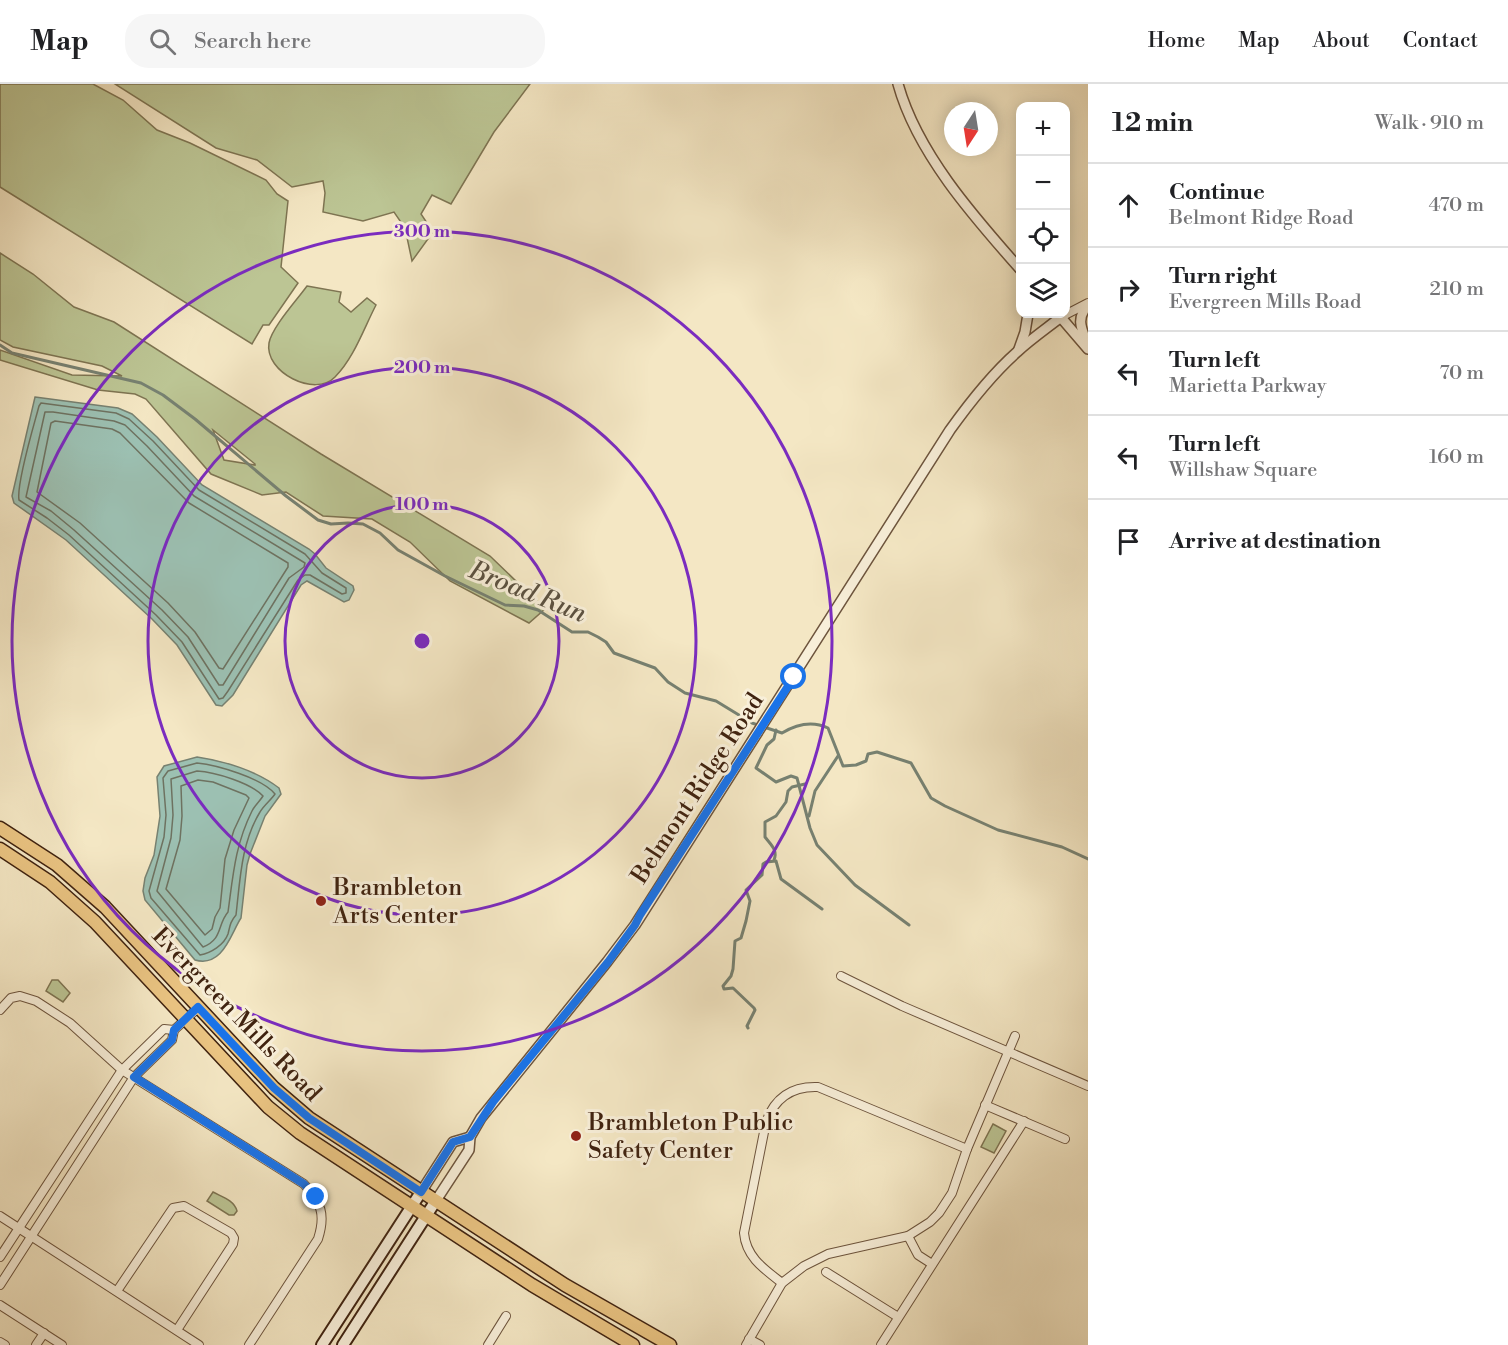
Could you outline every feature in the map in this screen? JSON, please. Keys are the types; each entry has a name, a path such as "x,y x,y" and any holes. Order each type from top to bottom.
{"main road":[{"name":"Evergreen Mills Road","path":"0,828 57,865 105,907 274,1088 309,1118 565,1285 670,1345"},
{"name":"Evergreen Mills Road","path":"0,849 50,882 76,903 268,1107 285,1122 578,1314 633,1345"},
{"name":"Belmont Ridge Road","path":"322,1345 421,1192"},
{"name":"Belmont Ridge Road","path":"343,1345 435,1202"}],"street":[{"path":"898,84 912,121 931,155 950,183 1016,265"},
{"path":"1070,311 1088,304"},
{"path":"1088,304 1080,320 1088,347"},
{"path":"1017,352 1025,332 1027,318"},
{"name":"Belmont Ridge Road","path":"435,1202 469,1150 470,1137 493,1102 621,945 938,448 980,390 1017,352 1057,318"},
{"path":"1063,318 1088,347"},
{"path":"841,976 902,1006 1088,1086"},
{"path":"0,1010 11,998 20,996 36,1001 70,1023 122,1070 304,1184 316,1197 321,1210 322,1225 318,1239 249,1345"},
{"path":"0,1285 134,1077 172,1040 174,1030 198,1007"},
{"path":"0,1257 122,1070 164,1029 174,1030"},
{"path":"760,1345 748,1342 782,1283 804,1266 828,1254 908,1236 930,1222 946,1203 1016,1036"},
{"path":"782,1283 754,1259 748,1249 744,1233 766,1122 774,1106 786,1093 806,1086 818,1086 967,1149"},
{"path":"986,1105 1065,1139"},
{"path":"880,1345 1024,1121"},
{"name":"Belmont Ridge Road","path":"421,1192 453,1142 470,1137"},
{"path":"117,1291 173,1208 184,1206 231,1233 234,1238 233,1244 177,1330"},
{"path":"0,1216 199,1345"},
{"path":"908,1236 918,1255 932,1264"},
{"path":"826,1272 898,1317"},
{"path":"0,1305 62,1345"},
{"path":"488,1345 506,1316"},
{"path":"36,1345 44,1333"},
{"path":"0,1342 5,1345"}],"green space":[{"path":"0,84 93,84 123,100 157,130 190,143 266,180 277,194 288,201 281,267 298,283 269,325 263,325 252,344 0,187"},
{"path":"115,84 530,84 494,132 451,204 432,195 421,214 433,232 412,261 405,228 394,212 363,221 323,212 325,193 323,181 292,187 257,160 216,148"},
{"path":"0,253 33,274 74,307 114,322 321,454 490,556 545,609 529,623 450,581 410,542 372,519 323,516 286,492 262,495 211,474 146,399 135,394 98,390 0,360 0,350 72,375 122,376 102,366 13,347 0,340","holes":["213,430 255,464 224,460"]},
{"path":"307,286 341,292 339,302 351,312 367,298 376,305 342,369 326,383 316,385 293,379 282,372 274,364 269,343 285,314"},
{"path":"52,980 58,980 70,993 63,1002 46,991"},
{"path":"993,1124 1006,1131 994,1153 981,1147"},
{"path":"213,1192 233,1204 237,1211 234,1215 229,1215 207,1201"}],"water":[{"path":"35,397 118,408 132,414 202,485 309,549 326,568 353,586 354,590 349,600 344,602 307,581 301,585 233,695 222,706 216,705 177,645 152,619 66,540 14,503 12,496"},
{"path":"197,757 219,761 251,772 279,788 281,794 265,816 250,854 241,918 225,948 213,959 205,961 195,960 145,900 143,891 145,878 154,855 160,816 157,777 164,766"}],"waterway":[{"name":"Broad Run","path":"0,345 12,353 141,383 163,395 195,419 318,520 331,524 363,524 380,533 398,550 445,576 505,605 524,606 538,610 572,632 588,632 606,642 614,653 655,668 668,682 685,693 716,701 752,723 782,733 793,727 805,725 828,728 843,766 866,761 868,754 877,752 911,763 931,798 945,806 998,830 1062,847 1088,859"},
{"path":"776,730 774,739 767,745 756,768 776,782 791,776 797,778 810,828 817,845 855,885 909,925"},
{"path":"809,816 815,791 838,756"},
{"path":"774,860 774,850 765,837 765,822 776,816 786,802 788,791 792,787 805,784"},
{"path":"748,1028 754,1008 733,988 724,989 723,986 731,976 735,941 741,938 746,921 750,901 746,890 762,875 763,864 776,861 781,879 822,909"}],"place":[{"name":"Brambleton Arts Center","path":"321,901"},
{"name":"Brambleton Public Safety Center","path":"576,1136"}],"route":[{"path":"316,1197 304,1184 134,1077 172,1040 174,1030 198,1007 274,1088 309,1118 421,1192 453,1142 470,1137 493,1102 621,945 794,677"}]}
